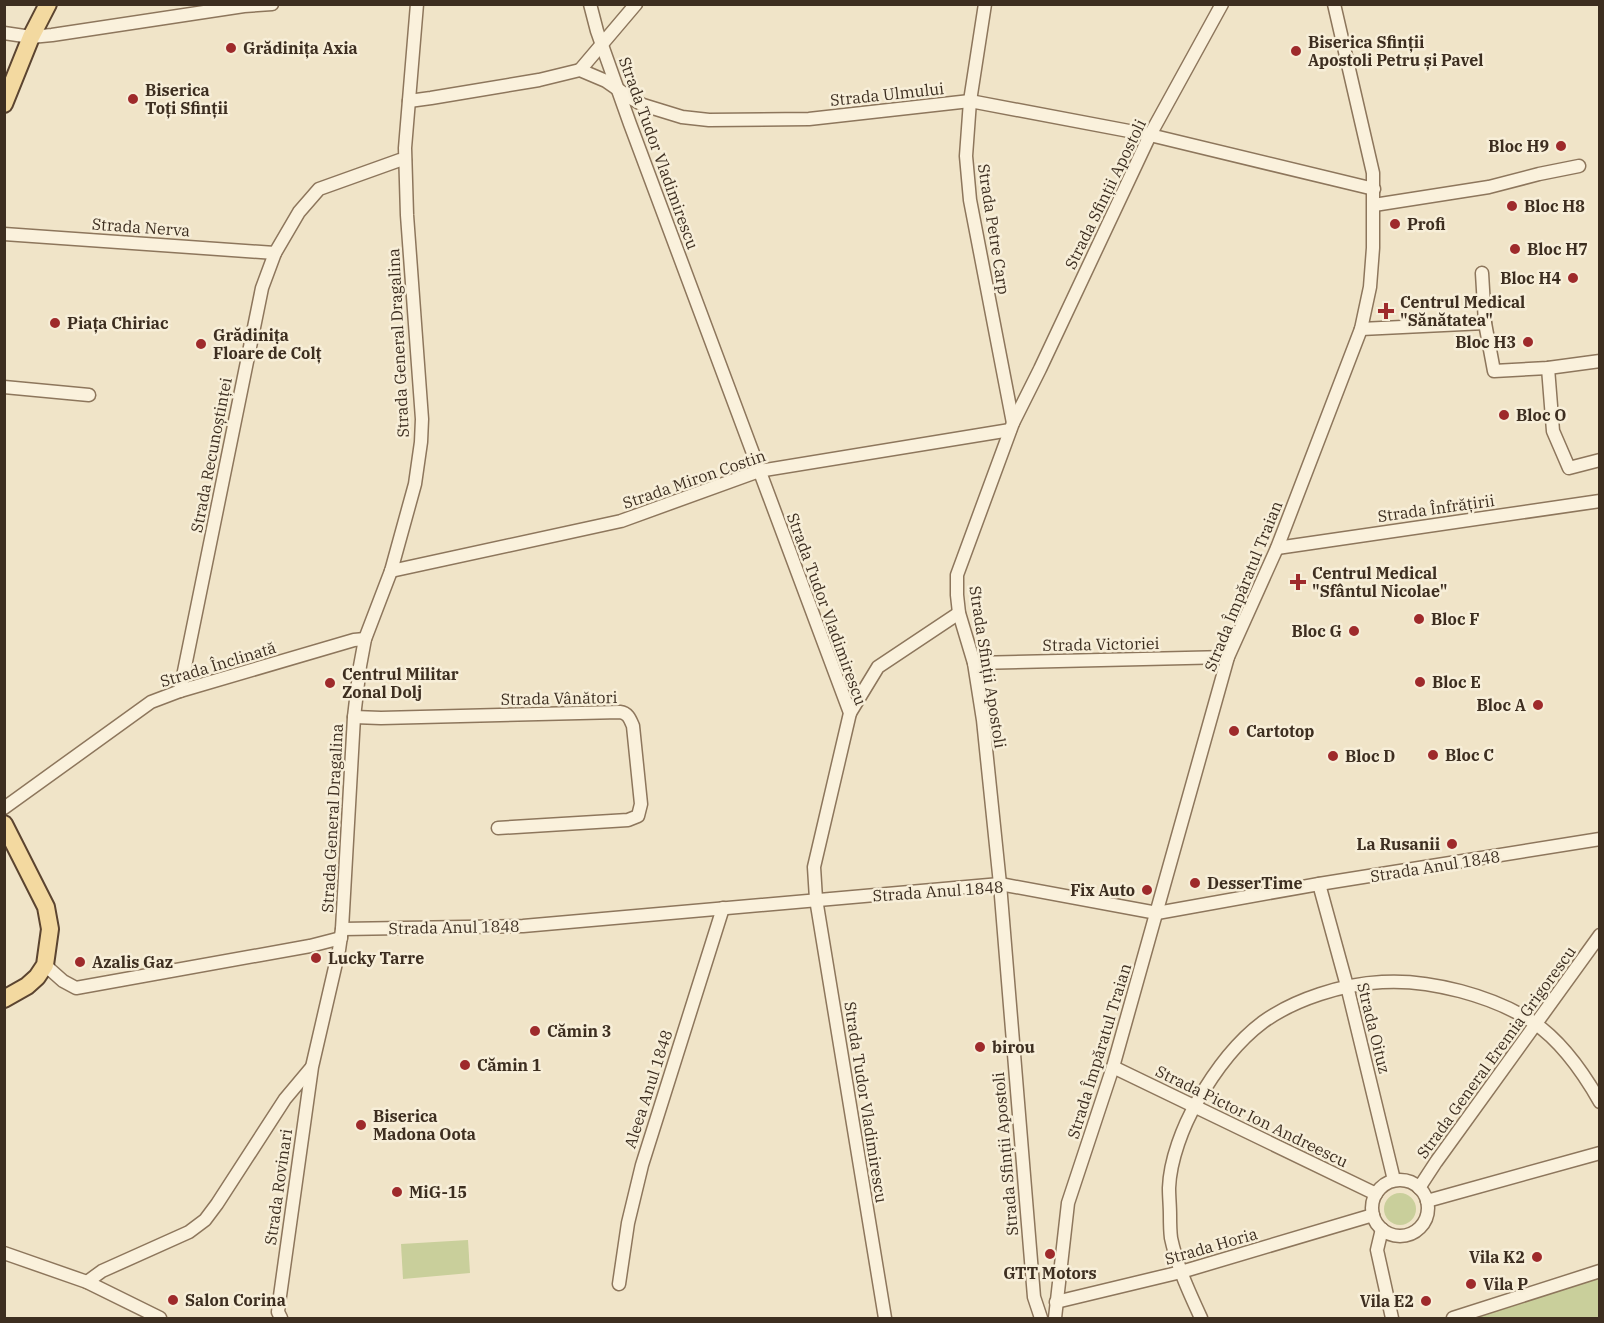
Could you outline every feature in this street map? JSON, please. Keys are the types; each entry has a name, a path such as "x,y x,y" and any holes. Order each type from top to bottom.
{"main road":[{"path":"4,104 31,37 48,4"},
{"path":"4,824 46,907 50,929 45,965 27,986 4,999"}],"street":[{"path":"4,33 31,37 244,6 272,4"},
{"name":"Strada General Dragalina","path":"87,1282 102,1271 189,1232 205,1220 285,1099 312,1067 341,934 354,717 360,666 365,639 391,571 415,484 421,442 422,419 405,160 417,4"},
{"name":"Strada Tudor Vladimirescu","path":"590,4 617,89 850,713 814,867 816,900 885,1318"},
{"path":"410,101 540,80 580,70 636,4"},
{"name":"Strada Petre Carp","path":"985,4 970,101 966,156 970,200 1011,427"},
{"name":"Strada Sfinții Apostoli","path":"1041,1318 1034,1297 1000,884 983,720 974,663 959,613 957,575 1011,427 1150,135 1222,4"},
{"name":"Strada Împăratul Traian","path":"1055,1318 1068,1203 1113,1067 1228,657 1277,548 1361,330 1370,287 1373,248 1373,173 1334,4"},
{"name":"Strada Ulmului","path":"580,70 606,81 636,101 656,110 682,117 709,120 809,119 970,101 1150,135 1374,189"},
{"name":"Strada Recunoștinței","path":"180,691 262,288 275,253 299,212 319,189 405,160"},
{"path":"1374,206 1489,187 1579,166"},
{"name":"Strada Nerva","path":"4,234 275,253"},
{"path":"1482,273 1485,323 1494,371 1548,368 1599,361"},
{"path":"1361,330 1485,323"},
{"path":"1548,368 1553,431 1569,468 1599,460"},
{"path":"4,387 88,395"},
{"name":"Strada Miron Costin","path":"391,571 621,521 759,471 1011,427"},
{"name":"Strada Înfrățirii","path":"1277,548 1599,501"},
{"path":"850,713 878,667 959,613"},
{"name":"Strada Înclinată","path":"4,808 151,702 180,691 354,640 365,639"},
{"name":"Strada Victoriei","path":"974,663 1228,657"},
{"name":"Strada Vânători","path":"354,717 620,712 628,716 633,726 641,804 638,816 628,820 498,828"},
{"name":"Strada Anul 1848","path":"45,965 63,981 76,988 310,946 341,934 524,926 1000,884 1157,913 1319,884 1599,839"},
{"name":"Strada Oituz","path":"1319,884 1347,986 1394,1180"},
{"name":"Aleea Anul 1848","path":"619,1284 628,1222 642,1165 723,908"},
{"name":"Strada General Eremia Grigorescu","path":"1419,1188 1599,935"},
{"path":"1201,1318 1181,1272 1171,1236 1169,1186 1176,1149 1194,1106 1207,1083 1226,1058 1264,1021 1300,1001 1347,986 1382,982 1417,983 1479,997 1519,1014 1557,1043 1575,1065 1599,1102"},
{"name":"Strada Rovinari","path":"278,1316 312,1067"},
{"name":"Strada Pictor Ion Andreescu","path":"1113,1067 1376,1194"},
{"path":"1427,1201 1599,1153"},
{"path":"1394,1180 1403,1180 1412,1182 1419,1188 1427,1201 1428,1210 1421,1226 1415,1232 1398,1236 1382,1229 1373,1215 1373,1201 1380,1188 1394,1180"},
{"name":"Strada Horia","path":"1056,1302 1181,1272 1373,1215"},
{"path":"1382,1229 1377,1250 1392,1318"},
{"path":"4,1253 87,1282 160,1318"},
{"path":"1453,1318 1599,1271"}],"green space":[{"path":"1400,1193 1412,1197 1416,1209 1412,1221 1400,1225 1388,1221 1384,1209 1388,1197"},
{"path":"468,1240 470,1273 403,1279 401,1244"},
{"path":"1599,1271 1599,1318 1453,1318"}],"place":[{"name":"Grădinița Axia","path":"231,48"},
{"name":"Biserica Sfinții Apostoli Petru și Pavel","path":"1296,51"},
{"name":"Biserica Toți Sfinții","path":"133,99"},
{"name":"Bloc H9","path":"1561,146"},
{"name":"Bloc H8","path":"1512,206"},
{"name":"Profi","path":"1395,224"},
{"name":"Bloc H7","path":"1515,249"},
{"name":"Bloc H4","path":"1573,278"},
{"name":"Centrul Medical \"Sănătatea\"","path":"1386,311"},
{"name":"Piața Chiriac","path":"55,323"},
{"name":"Bloc H3","path":"1528,342"},
{"name":"Grădinița Floare de Colț","path":"201,344"},
{"name":"Bloc O","path":"1504,415"},
{"name":"Centrul Medical \"Sfântul Nicolae\"","path":"1298,582"},
{"name":"Bloc F","path":"1419,619"},
{"name":"Bloc G","path":"1354,631"},
{"name":"Bloc E","path":"1420,682"},
{"name":"Centrul Militar Zonal Dolj","path":"330,683"},
{"name":"Bloc A","path":"1538,705"},
{"name":"Cartotop","path":"1234,731"},
{"name":"Bloc C","path":"1433,755"},
{"name":"Bloc D","path":"1333,756"},
{"name":"La Rusanii","path":"1452,844"},
{"name":"DesserTime","path":"1195,883"},
{"name":"Fix Auto","path":"1147,890"},
{"name":"Lucky Tarre","path":"316,958"},
{"name":"Azalis Gaz","path":"80,962"},
{"name":"Cămin 3","path":"535,1031"},
{"name":"birou","path":"980,1047"},
{"name":"Cămin 1","path":"465,1065"},
{"name":"Biserica Madona Oota","path":"361,1125"},
{"name":"MiG-15","path":"397,1192"},
{"name":"GTT Motors","path":"1050,1254"},
{"name":"Vila K2","path":"1537,1257"},
{"name":"Vila P","path":"1471,1284"},
{"name":"Salon Corina","path":"173,1300"},
{"name":"Vila E2","path":"1426,1301"}]}
